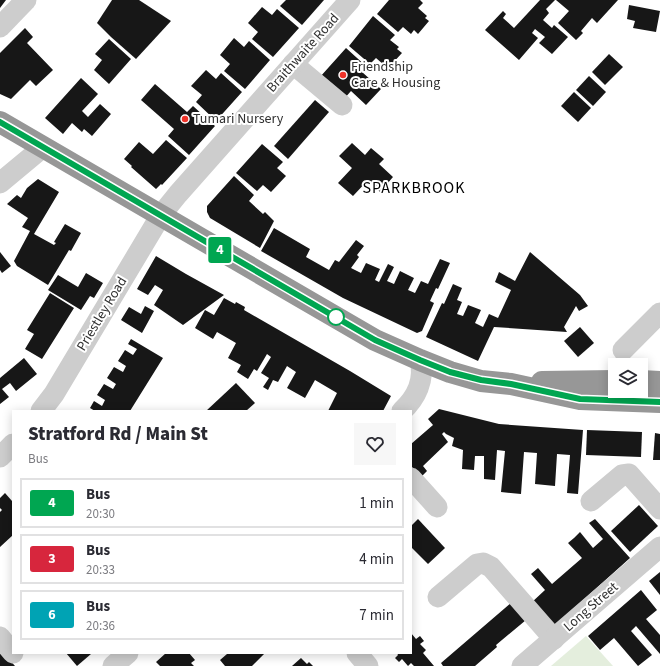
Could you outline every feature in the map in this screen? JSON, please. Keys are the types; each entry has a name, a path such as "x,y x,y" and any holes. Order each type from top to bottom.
{"highway":[{"path":"0,122 42,148 161,215 375,340 420,360 450,372 481,380 511,384 580,399 660,402"},
{"path":"511,384 608,381"},
{"path":"648,382 660,382"}],"street":[{"path":"0,27 26,0"},
{"name":"Braithwaite Road","path":"161,215 350,0"},
{"path":"293,64 342,105"},
{"path":"0,184 42,148"},
{"name":"Priestley Road","path":"42,410 54,394 161,215"},
{"path":"623,350 660,313"},
{"path":"404,409 414,398 420,383 422,370 420,360"},
{"path":"0,457 12,445"},
{"path":"591,500 622,475 629,474 660,509"},
{"path":"412,479 437,507"},
{"name":"Long Street","path":"522,666 660,547"},
{"path":"438,597 477,564 483,563 491,567 554,639"},
{"path":"0,637 12,652"},
{"path":"14,654 24,666"},
{"path":"113,666 127,654"},
{"path":"358,654 368,666"}],"green space":[{"path":"586,636 613,666 551,666"}],"building":[{"path":"0,0 6,0 0,8"},
{"path":"112,0 139,0 171,21 136,59 97,23"},
{"path":"286,0 324,0 302,25 280,6"},
{"path":"389,0 420,0 423,3 418,8 427,16 425,18 429,21 418,34 414,30 411,34 403,27 398,32 377,14"},
{"path":"540,0 555,0 546,9 549,13 543,20 552,28 554,25 568,37 552,54 539,43 545,37 535,29 532,33 538,38 519,60 485,30 503,11 506,14 503,18 514,28"},
{"path":"556,0 618,0 597,23 592,18 581,31 583,33 576,40 558,23 569,11"},
{"path":"629,5 660,11 656,32 633,28 635,21 627,19"},
{"path":"262,7 272,15 277,9 299,28 273,57 252,39 258,32 248,23"},
{"path":"373,16 395,35 390,40 399,47 397,49 402,53 390,66 386,63 384,65 376,58 370,64 349,46"},
{"path":"25,28 33,37 27,43 53,70 36,86 30,80 11,99 0,94 0,53"},
{"path":"234,38 244,47 249,41 270,60 245,89 224,71 230,64 220,55"},
{"path":"109,39 131,59 109,84 94,70 102,60 95,54"},
{"name":"Friendship Care & Housing","path":"346,48 367,67 362,72 381,89 366,105 351,91 344,99 320,77"},
{"path":"609,54 623,67 605,85 592,72"},
{"path":"206,70 216,79 221,73 242,92 216,121 196,102 202,95 191,86"},
{"path":"589,76 606,92 593,106 576,90"},
{"path":"81,78 98,94 82,111 88,117 100,104 111,114 92,136 84,129 82,132 72,123 63,134 45,118"},
{"name":"Tumari Nursery","path":"155,84 187,112 193,106 215,126 189,155 168,136 174,129 141,100"},
{"path":"574,92 591,108 578,122 561,106"},
{"path":"315,100 329,112 288,159 274,146"},
{"path":"166,140 187,158 162,185 161,184 156,189 124,159 139,142 153,154"},
{"path":"352,143 365,155 371,148 384,159 379,164 393,177 380,192 368,180 353,196 338,183 352,168 339,156"},
{"path":"262,144 283,162 277,168 286,176 271,192 263,185 257,191 236,173"},
{"path":"234,176 254,195 249,201 263,214 265,212 274,221 260,248 210,218 207,212 207,206"},
{"path":"38,179 59,192 34,234 54,245 56,243 54,242 65,224 81,233 71,251 69,250 48,285 17,266 14,261 30,231 22,227 28,218 7,204 17,195 21,198 27,188"},
{"path":"274,228 310,249 306,257 329,270 335,260 339,262 356,240 364,246 357,255 359,257 351,268 361,273 366,263 380,269 375,280 379,282 388,264 394,267 387,281 394,284 400,271 414,278 408,290 415,293 421,281 428,284 440,259 450,263 438,289 436,288 430,301 434,303 422,331 417,333 343,298 261,251"},
{"path":"0,252 11,266 2,273 0,270"},
{"path":"530,252 580,295 588,306 579,311 576,306 564,327 567,332 494,327 478,361 426,337 453,284 462,288 457,300 462,302 457,314 463,316 468,305 481,310 475,323 483,327 489,314 498,318 511,290 495,282 499,272 515,281"},
{"path":"156,256 224,295 183,325 154,305 163,290 155,285 148,295 137,289"},
{"path":"86,273 103,283 94,298 90,296 81,310 48,290 58,275 78,287"},
{"path":"50,293 74,308 42,359 25,349 34,334 27,330"},
{"path":"224,298 235,304 236,302 245,307 244,310 391,396 384,410 328,410 337,393 315,380 305,398 287,388 296,372 287,366 278,382 273,380 268,390 263,387 269,378 261,373 271,357 267,354 257,371 254,369 248,379 237,372 241,365 228,358 236,343 217,332 213,339 195,328 205,310 214,315"},
{"path":"145,306 154,311 142,333 121,320 129,307 141,314"},
{"path":"580,327 594,343 578,357 564,341"},
{"path":"131,339 163,358 131,410 93,410 90,408 94,401 102,406 105,400 97,395 104,384 113,389 116,384 107,378 114,367 123,372 126,366 118,361 125,350 133,355 137,349 128,344"},
{"path":"24,358 37,374 16,391 10,383 2,389 9,397 0,404 0,378"},
{"path":"236,383 255,403 247,410 207,410"},
{"path":"439,409 499,424 583,430 578,494 567,493 570,455 557,454 555,486 535,484 537,453 524,452 521,494 501,492 505,451 497,450 495,480 484,479 484,456 475,456 474,470 462,469 463,450 452,446 454,438 444,432 442,434 448,442 423,466 427,471 421,477 412,467 412,443 433,425 428,419"},
{"path":"587,430 642,432 641,457 586,455"},
{"path":"655,433 660,434 660,460 653,460"},
{"path":"5,493 12,501 12,536 0,547 0,512 2,510 0,508 0,498"},
{"path":"639,505 658,526 630,552 611,531"},
{"path":"418,519 445,548 428,564 412,548 412,525"},
{"path":"595,519 630,558 553,627 531,603 545,590 531,574 538,568 552,584 582,558 568,543 580,532 593,548 603,539 589,523"},
{"path":"660,572 660,595 649,581"},
{"path":"641,590 657,610 646,619 660,635 660,654 636,626 631,631 652,655 638,666 614,638 600,650 588,636"},
{"path":"511,603 526,620 496,645 497,647 475,666 443,666 441,663"},
{"path":"412,634 416,639 420,636 424,641 420,644 426,650 423,653 434,666 414,666 411,663 408,666 402,659 399,662 395,658 398,655 412,654"},
{"path":"0,649 15,666 0,666"},
{"path":"67,654 91,654 77,666"},
{"path":"165,654 190,654 195,660 191,663 194,666 160,666 156,662"},
{"path":"227,654 264,654 252,666 225,666 220,660"},
{"path":"301,658 307,664 309,662 313,666 292,666"}],"bus line":[{"name":"4","path":"0,122 42,148 115,188 375,340 420,360 450,372 481,380 511,384 580,399 660,402"}],"place":[{"name":"Friendship Care & Housing","path":"343,75"},
{"name":"Tumari Nursery","path":"185,119"}],"district":[{"name":"SPARKBROOK","path":"414,188"}]}
